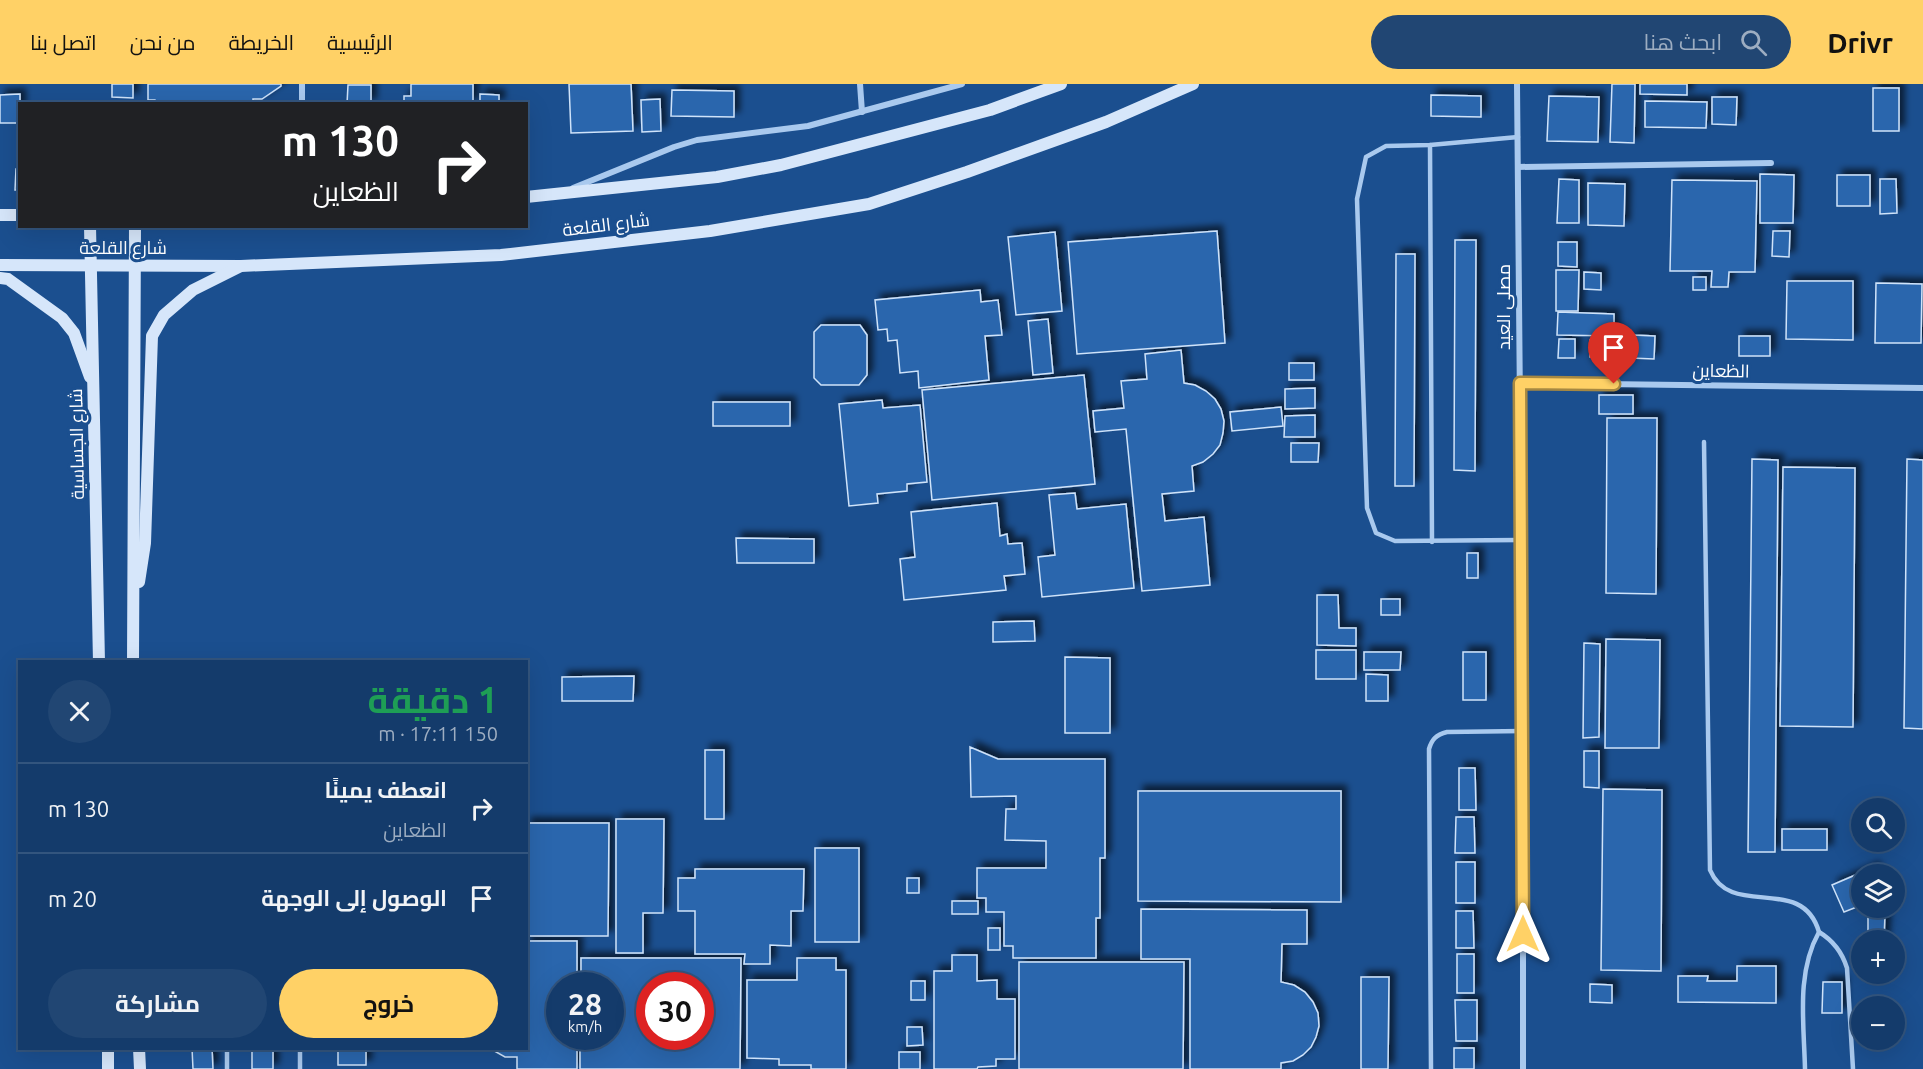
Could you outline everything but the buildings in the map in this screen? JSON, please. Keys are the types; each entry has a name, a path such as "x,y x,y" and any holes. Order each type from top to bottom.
{"main road":[{"name":"شارع القلعة","path":"528,197 717,177 781,165 990,110 1061,84"},
{"name":"شارع القلعة","path":"0,265 241,266 501,255 710,231 869,204 968,172 1106,122 1193,84"},
{"path":"0,215 18,215"},
{"name":"شارع الجساسية","path":"90,228 99,660"},
{"path":"133,660 135,228"},
{"path":"133,628 145,543 152,336 164,315 193,290 241,266"},
{"path":"0,278 8,279 62,318 74,333 94,390"},
{"path":"108,1050 108,1069"},
{"path":"139,1050 140,1069"}],"street":[{"path":"302,84 302,102"},
{"path":"860,84 862,112"},
{"name":"شارع القلعة","path":"556,195 674,147 697,140 777,132 808,126 962,84"},
{"name":"مصلى العيد","path":"1518,84 1523,1069"},
{"path":"1518,168 1772,163"},
{"name":"الظعاين","path":"1520,383 1923,388"}],"lane":[{"path":"1518,138 1386,146 1366,157 1357,199 1366,508 1376,533 1395,542 1520,540"},
{"path":"1430,145 1432,542"},
{"path":"1704,442 1710,870 1721,887 1731,892 1785,900 1802,906 1816,921 1819,932 1837,947 1844,957 1847,968 1853,1069"},
{"path":"1431,1069 1429,749 1432,740 1438,734 1447,732 1523,731"},
{"path":"1805,1069 1804,978 1811,946 1819,932"},
{"path":"227,1050 227,1069"},
{"path":"300,1050 300,1069"}],"route":[{"path":"1523,934 1520,383 1614,384"}]}
